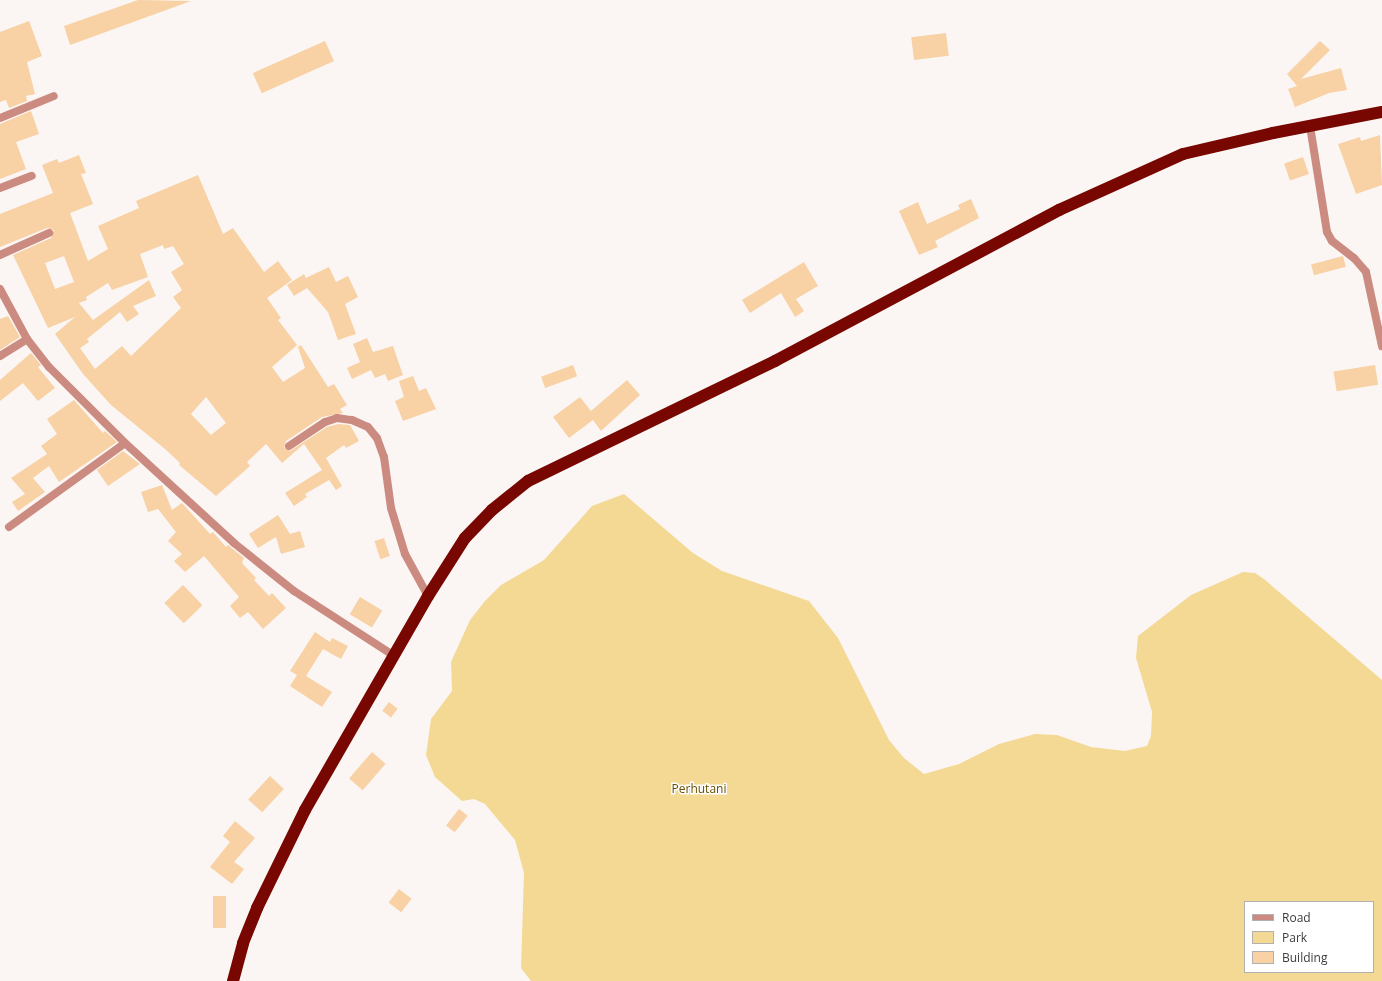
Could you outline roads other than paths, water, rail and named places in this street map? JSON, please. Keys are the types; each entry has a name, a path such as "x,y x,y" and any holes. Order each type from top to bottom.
{"highway":[{"path":"233,981 243,943 257,908 291,838 393,655 465,538 512,494 546,470 775,361 1067,206 1184,154 1310,126 1382,112"}],"street":[{"path":"0,118 54,96"},
{"path":"1310,126 1327,232 1332,241 1354,258 1366,272 1382,346"},
{"path":"0,188 32,176"},
{"path":"0,254 49,232"},
{"path":"0,289 27,339 78,398 125,443 234,543 288,586 393,655"},
{"path":"0,356 27,339"},
{"path":"289,446 325,422 337,418 352,420 368,428 377,438 384,457 392,508 405,554 428,596"},
{"path":"10,527 125,443"}],"park label":[{"name":"Perhutani","path":"699,789"}]}
